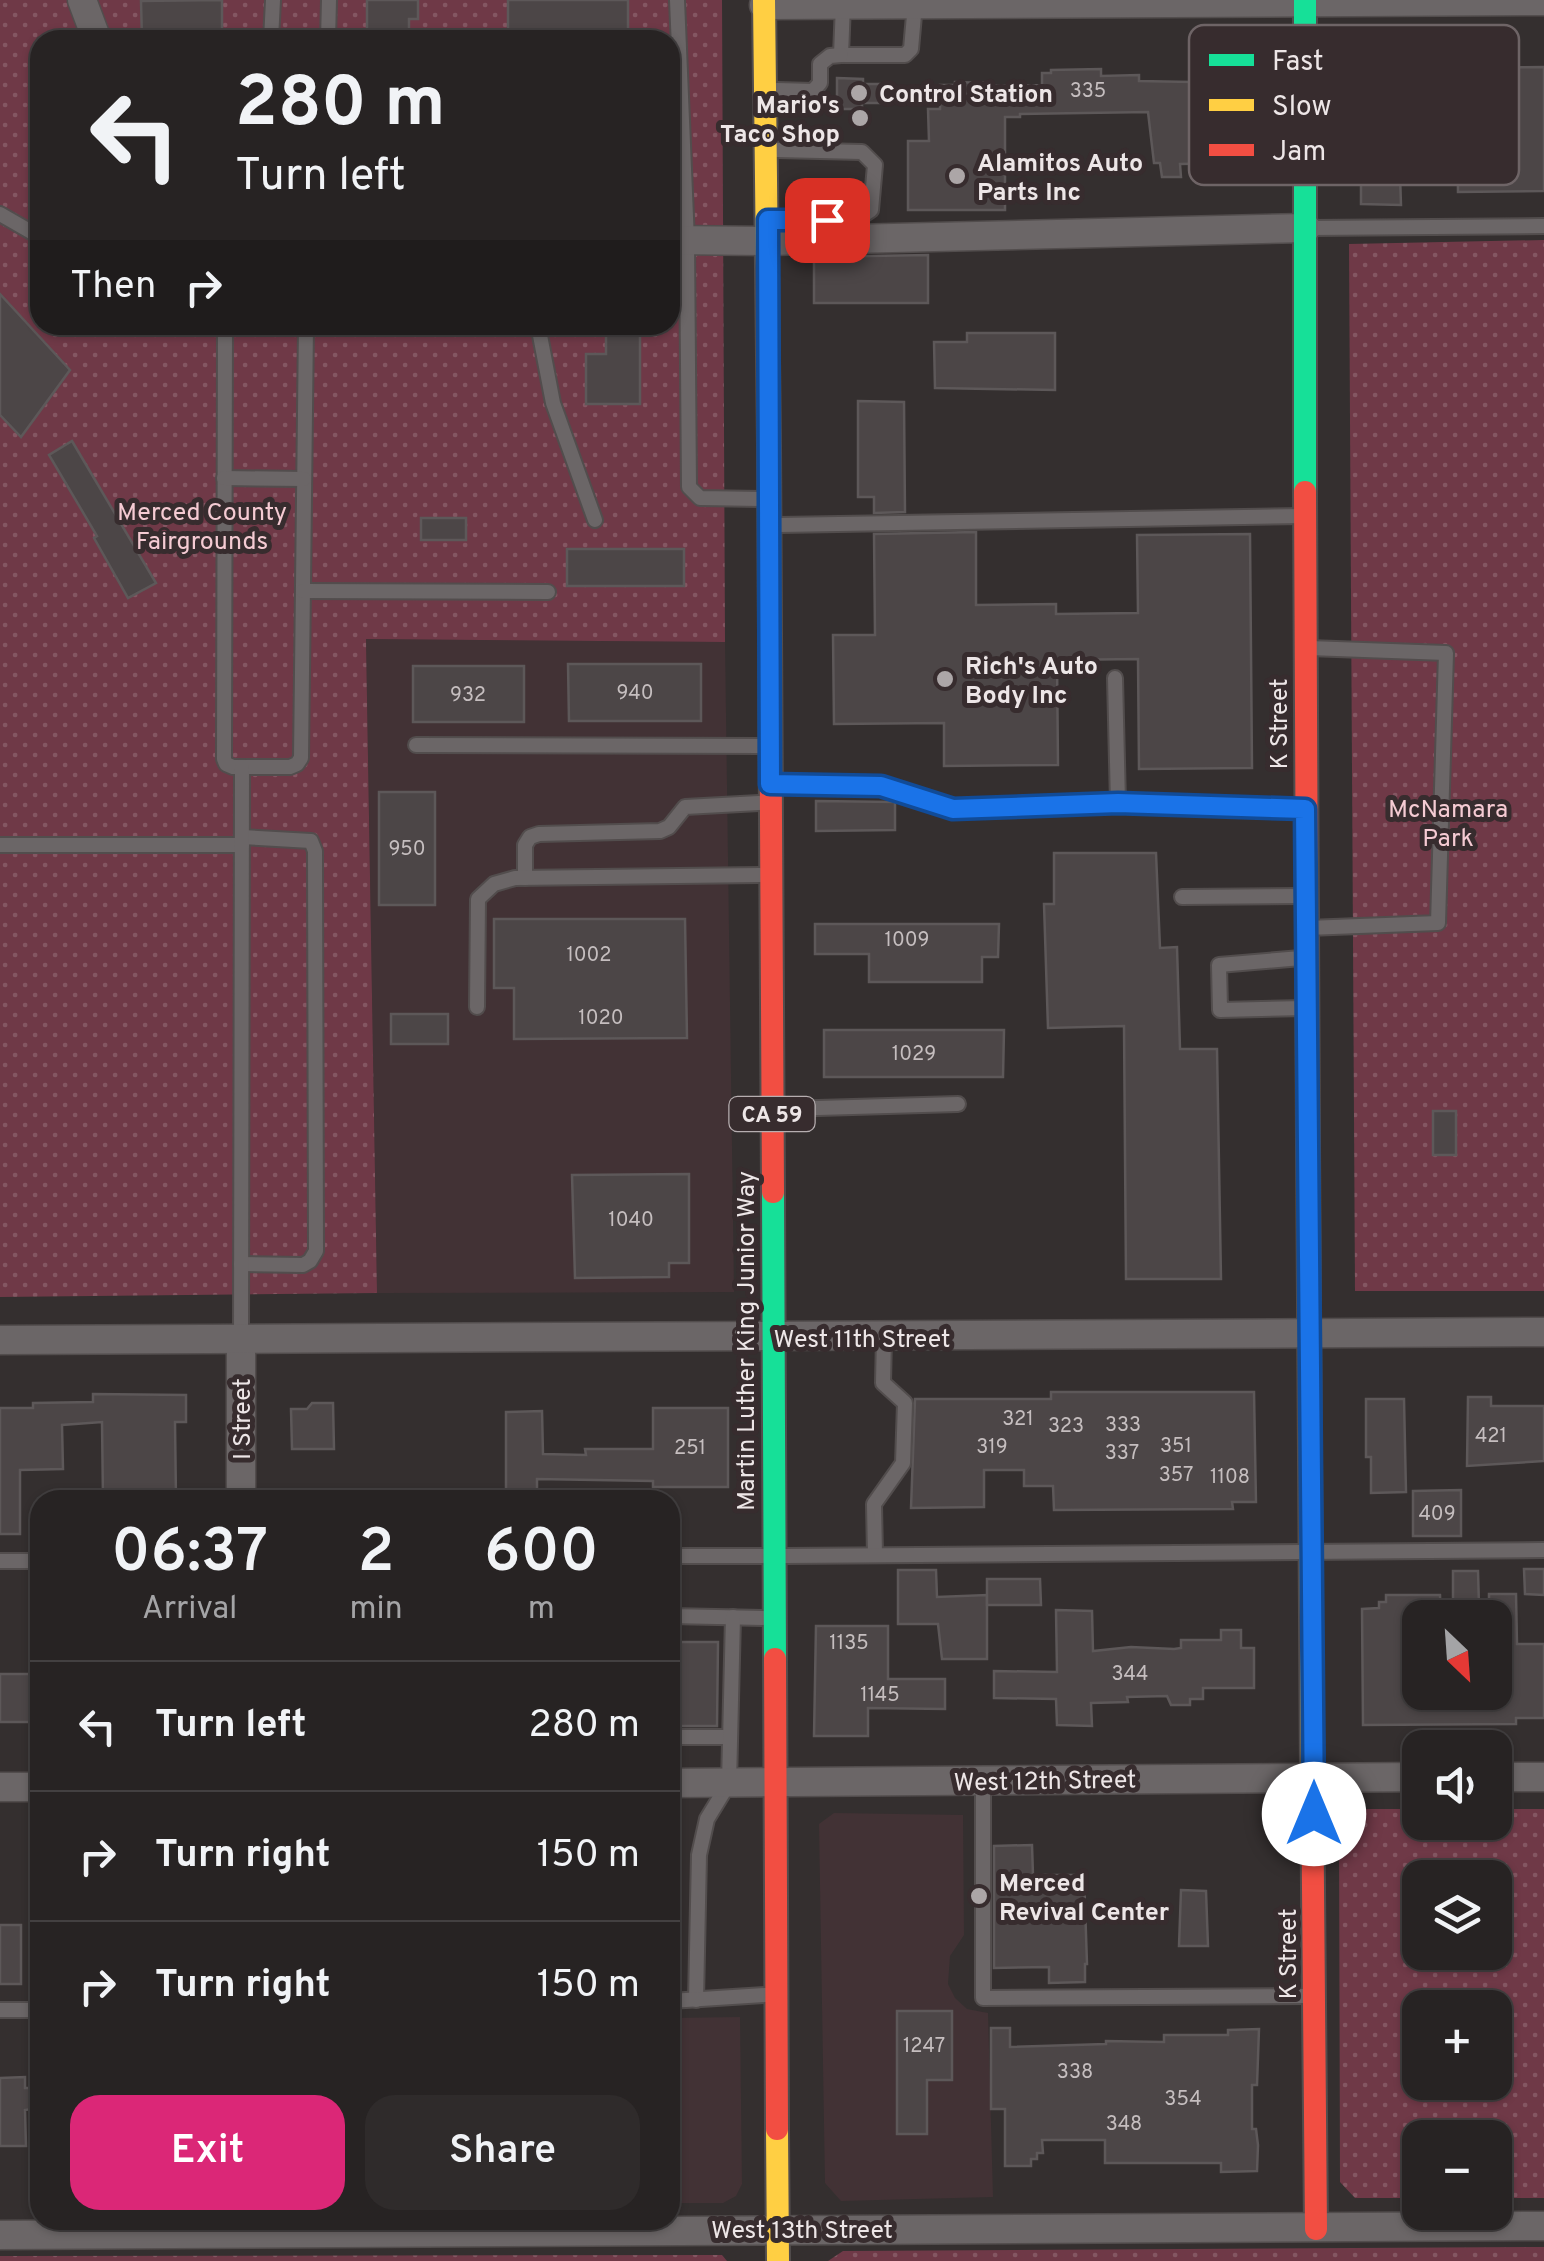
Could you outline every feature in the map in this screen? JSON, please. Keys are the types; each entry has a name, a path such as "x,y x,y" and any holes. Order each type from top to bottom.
{"main road":[{"name":"Martin Luther King Junior Way","path":"764,2 774,1618 753,1678 774,1782 778,2261"},
{"name":"K Street","path":"1306,185 1305,809 1316,2229"}],"street":[{"path":"82,0 93,30"},
{"path":"764,2 1544,0"},
{"path":"680,240 768,230 1306,228"},
{"name":"West 11th Street","path":"0,1340 1544,1332"},
{"name":"I Street","path":"241,1338 241,1490"},
{"name":"West 12th Street","path":"680,1783 1402,1777"},
{"path":"1512,1777 1544,1777"},
{"path":"0,1787 30,1786"},
{"name":"West 13th Street","path":"680,2228 1544,2226"},
{"name":"West 13th Street","path":"0,2235 158,2230"}],"lane":[{"path":"272,30 273,0"},
{"path":"328,30 329,0"},
{"path":"677,0 677,30"},
{"path":"842,55 844,4"},
{"path":"766,90 813,91 820,82 820,64 830,56 905,55 912,48 915,4"},
{"path":"767,150 862,152 875,164 871,210 856,220 768,230"},
{"path":"0,214 30,231"},
{"path":"1306,228 1544,226"},
{"path":"680,265 689,487 700,498 769,498"},
{"path":"225,335 224,759 226,764 242,767 290,767 301,758 306,335"},
{"path":"540,335 553,403 595,520"},
{"path":"224,478 304,479"},
{"path":"769,525 1306,516"},
{"path":"303,591 548,592"},
{"path":"1306,648 1446,653 1438,924 1306,928"},
{"path":"1115,678 1118,803"},
{"path":"416,744 769,746"},
{"path":"241,1338 242,767"},
{"path":"524,878 525,845 540,834 660,831 669,827 684,807 770,793 881,786 953,809 1118,803 1305,809"},
{"path":"0,845 299,838 310,841 314,852 316,1251 303,1265 242,1264"},
{"path":"477,1007 478,899 494,884 524,878 770,875"},
{"path":"1182,897 1306,896"},
{"path":"1307,958 1219,965 1220,1010 1308,1008"},
{"path":"772,1110 958,1104"},
{"path":"875,1555 874,1504 903,1463 905,1403 882,1382 884,1338"},
{"path":"680,1556 1544,1550"},
{"path":"0,1561 30,1561"},
{"path":"680,1616 774,1618"},
{"path":"696,2000 699,1855 707,1819 729,1783 730,1737 753,1678 733,1617"},
{"path":"680,1737 730,1737"},
{"path":"983,1781 983,1998 1314,1996"},
{"path":"680,2001 776,1994"},
{"path":"0,2010 30,2010"}],"shaded area":[{"path":"366,639 725,642 734,1292 377,1293"},
{"path":"834,1813 963,1815 964,1935 950,1956 948,1984 967,2009 988,2013 993,2197 841,2201 825,2183 819,1824"},
{"path":"740,2017 742,2184 736,2196 723,2203 680,2203 680,2018"}],"green space":[{"name":"Merced County Fairgrounds","path":"0,0 722,0 725,642 366,639 377,1293 0,1297"},
{"name":"McNamara Park","path":"1544,240 1544,1291 1355,1291 1349,244"},
{"path":"1353,1809 1402,1809 1402,1840 1512,1840 1512,1809 1544,1809 1544,2198 1512,2198 1512,2120 1402,2120 1402,2198 1355,2198 1340,2182 1339,1820"},
{"path":"1544,2247 1544,2261 828,2261 843,2251"},
{"path":"722,2255 727,2261 0,2261 0,2256"}],"building":[{"path":"222,0 222,30 142,30 141,1"},
{"path":"367,0 418,0 418,19 409,19 409,30 367,30"},
{"path":"508,0 628,0 628,30 508,30"},
{"path":"1519,67 1544,67 1544,191 1458,192 1458,185 1519,185"},
{"path":"1101,69 1101,76 1139,75 1139,81 1189,82 1189,164 1180,164 1181,177 1162,177 1160,163 1154,163 1148,112 1020,114 1005,117 1005,210 908,210 908,141 929,141 928,109 940,109 940,85 1042,85 1042,73 1051,70"},
{"name":"Control Station","path":"837,78 882,84 882,103 862,103 862,109 837,109"},
{"path":"1361,185 1400,185 1401,205 1361,204"},
{"name":"Alamitos Auto Parts Inc","path":"928,255 928,303 814,303 814,257"},
{"path":"0,294 30,327 30,335 38,335 70,370 21,437 0,415"},
{"path":"967,333 1055,333 1055,390 935,388 934,342 967,342"},
{"path":"606,335 640,335 640,404 586,404 586,354 606,354"},
{"path":"858,401 904,402 905,512 874,513 874,497 858,497"},
{"path":"72,441 156,583 128,598 49,455"},
{"path":"421,518 466,518 466,540 421,540"},
{"path":"976,532 976,605 1056,604 1056,614 1138,613 1137,535 1250,534 1252,768 1139,769 1138,659 1057,660 1058,765 944,766 944,723 834,724 833,635 875,635 874,534"},
{"path":"567,549 684,549 684,586 567,586"},
{"path":"568,664 701,664 701,721 569,721"},
{"path":"413,666 524,666 524,722 413,722"},
{"path":"379,792 435,792 435,905 379,905"},
{"path":"816,801 895,802 895,830 816,831"},
{"path":"1054,853 1156,853 1160,948 1177,947 1180,1049 1217,1049 1221,1279 1126,1279 1124,1026 1048,1028 1044,904 1054,904"},
{"path":"494,919 685,919 687,1038 514,1039 514,988 494,988"},
{"path":"815,924 999,924 998,957 982,957 982,982 869,982 869,954 815,954"},
{"path":"391,1014 448,1014 448,1044 391,1044"},
{"path":"824,1030 1004,1030 1003,1077 824,1077"},
{"path":"1433,1111 1456,1111 1456,1155 1433,1155"},
{"path":"689,1174 689,1263 669,1263 669,1277 575,1278 572,1175"},
{"path":"1051,1392 1254,1392 1256,1502 1232,1502 1233,1509 1054,1510 1053,1486 1024,1486 1024,1470 984,1470 984,1507 911,1508 915,1399 1051,1399"},
{"path":"93,1394 186,1395 186,1422 175,1422 176,1490 103,1490 102,1422 62,1425 63,1469 20,1470 20,1534 0,1534 0,1408 93,1402"},
{"path":"1468,1397 1491,1397 1491,1406 1544,1406 1544,1461 1467,1466"},
{"path":"1366,1399 1404,1399 1406,1492 1371,1493 1371,1457 1366,1457"},
{"path":"312,1403 333,1403 334,1449 292,1449 291,1409 307,1409"},
{"path":"653,1408 728,1408 728,1487 653,1487 653,1481 537,1479 537,1490 506,1490 506,1412 542,1411 543,1454 586,1455 585,1449 653,1449"},
{"path":"1461,1490 1461,1536 1413,1536 1413,1491"},
{"path":"1524,1569 1544,1569 1544,1595 1525,1594"},
{"path":"898,1570 936,1570 937,1597 987,1595 987,1659 942,1659 938,1624 898,1624"},
{"path":"1453,1571 1478,1571 1479,1600 1453,1600"},
{"path":"987,1579 1040,1579 1041,1605 987,1605"},
{"path":"1489,1594 1516,1594 1517,1644 1544,1644 1544,1718 1516,1718 1516,1724 1363,1725 1362,1609 1379,1608 1379,1602 1386,1602 1386,1595 1440,1595 1440,1600 1402,1600 1402,1710 1512,1710 1512,1600 1489,1600"},
{"path":"1056,1610 1092,1611 1093,1651 1131,1647 1174,1649 1181,1648 1181,1640 1221,1640 1221,1630 1241,1630 1241,1648 1254,1648 1254,1688 1203,1688 1203,1699 1190,1699 1190,1705 1171,1705 1167,1696 1091,1703 1092,1726 1057,1725 1056,1699 994,1698 994,1671 1057,1672"},
{"path":"816,1626 888,1626 888,1679 945,1679 945,1709 868,1708 868,1736 814,1736"},
{"path":"680,1642 718,1642 717,1726 680,1726"},
{"path":"0,1674 30,1674 30,1722 0,1722"},
{"path":"1032,1845 1033,1875 1084,1875 1085,1982 1049,1983 1049,1967 994,1968 994,1846"},
{"path":"1181,1890 1206,1891 1208,1946 1179,1946"},
{"path":"0,1925 21,1925 21,1984 0,1984"},
{"path":"897,2011 952,2011 952,2080 927,2080 927,2134 897,2134"},
{"path":"991,2028 1010,2028 1010,2047 1164,2042 1164,2035 1228,2035 1228,2030 1259,2029 1257,2085 1252,2085 1257,2171 1221,2172 1221,2163 1105,2163 1105,2140 1042,2140 1043,2153 1031,2159 1031,2166 1005,2166 1005,2109 991,2109"},
{"path":"25,2077 25,2088 30,2088 30,2109 25,2110 26,2146 0,2146 0,2078"}],"traffic: fast":[{"path":"1305,0 1305,25"},
{"path":"1305,185 1305,492"},
{"path":"773,1192 775,1659"}],"traffic: slow":[{"path":"764,0 769,446"},
{"path":"1308,1146 1312,1775"},
{"path":"777,2129 778,2261"}],"traffic: jam":[{"path":"769,446 773,1192"},
{"path":"1305,492 1308,1146"},
{"path":"775,1659 777,2129"},
{"path":"1312,1775 1316,2229"}],"place":[{"name":"Control Station","path":"859,93"},
{"name":"Mario's Taco Shop","path":"860,118"},
{"name":"Alamitos Auto Parts Inc","path":"957,176"},
{"name":"Rich's Auto Body Inc","path":"945,679"},
{"name":"Merced Revival Center","path":"979,1896"}],"route":[{"path":"827,220 768,220 770,784 881,786 953,809 1118,803 1305,809 1314,1814"}]}
